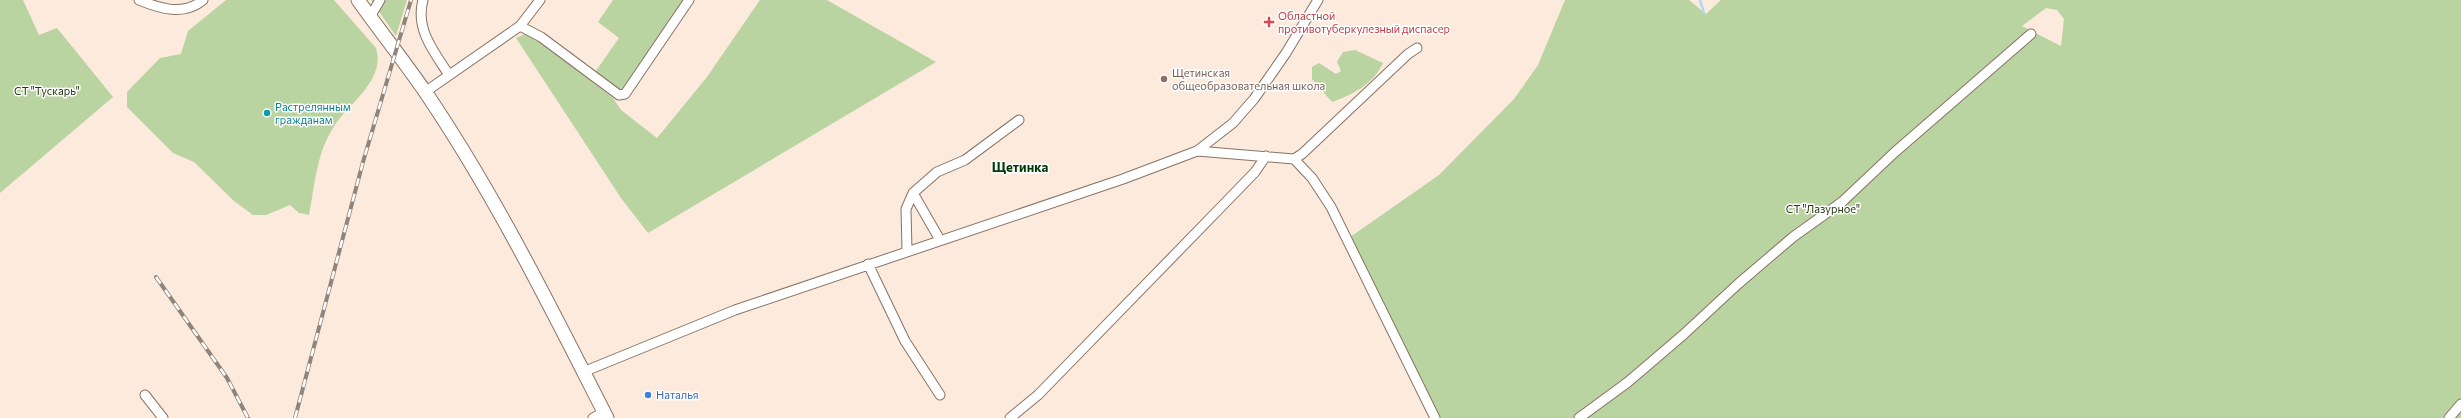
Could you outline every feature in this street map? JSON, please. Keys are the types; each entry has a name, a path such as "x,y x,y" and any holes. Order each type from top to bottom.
{"main road":[{"path":"358,0 426,92 516,243 584,372 602,416"}],"street":[{"path":"139,0 165,9 180,10 196,6 203,0"},
{"path":"370,17 380,0"},
{"path":"422,0 421,24 428,44 449,75"},
{"path":"426,92 520,26 540,0"},
{"path":"520,26 541,37 619,95 625,94 689,0"},
{"path":"584,372 735,310 1122,179 1197,152 1233,123 1254,99 1286,53 1318,0"},
{"path":"1579,418 1628,382 1683,336 1788,241 1842,202 1895,152 2031,34"},
{"path":"1197,152 1294,159 1302,154 1408,54 1417,48"},
{"path":"907,251 906,209 913,193 937,172 965,160 1019,120"},
{"path":"1010,418 1038,395 1240,188 1266,156"},
{"path":"1294,159 1312,178 1331,208 1435,418"},
{"path":"913,193 940,240"},
{"path":"868,264 905,341 940,395"},
{"path":"146,395 163,418"},
{"path":"2449,418 2461,404"}],"green space":[{"name":"СТ \"Тускарь\"","path":"0,0 23,0 39,35 57,28 113,97 0,193"},
{"path":"226,0 334,0 376,48 378,60 370,81 364,91 339,119 327,138 317,170 309,215 299,213 290,205 266,215 253,215 234,201 194,162 173,153 127,107 127,92 160,58 181,54 188,31"},
{"path":"371,0 407,0 396,36"},
{"path":"613,0 684,0 621,92 593,75 619,38 598,22"},
{"path":"760,0 827,0 936,62 648,233 621,198 516,38 525,34 540,41 613,98 621,110 657,138 707,77"},
{"name":"СТ \"Лазурное\"","path":"1565,0 1689,0 1706,14 1721,0 2461,0 2461,418 1430,418 1378,307 1343,242 1439,175 1514,99 1538,65","holes":["2046,8 2057,10 2064,19 2061,46 2022,26"]},
{"path":"1355,50 1383,63 1374,77 1362,87 1355,92 1332,102 1312,79 1312,67 1319,63 1336,74 1341,71 1337,62 1343,52"}],"waterway":[{"path":"1700,0 1704,13"}],"railway":[{"path":"295,418 363,162 411,0"},
{"path":"156,277 227,378 248,418"}],"place":[{"name":"Областной противотуберкулезный диспасер","path":"1269,22"},
{"name":"Щетинская общеобразовательная школа","path":"1164,79"},
{"name":"Растрелянным гражданам","path":"267,113"},
{"name":"Наталья","path":"648,395"}],"district":[{"name":"Щетинка","path":"1020,167"}]}
